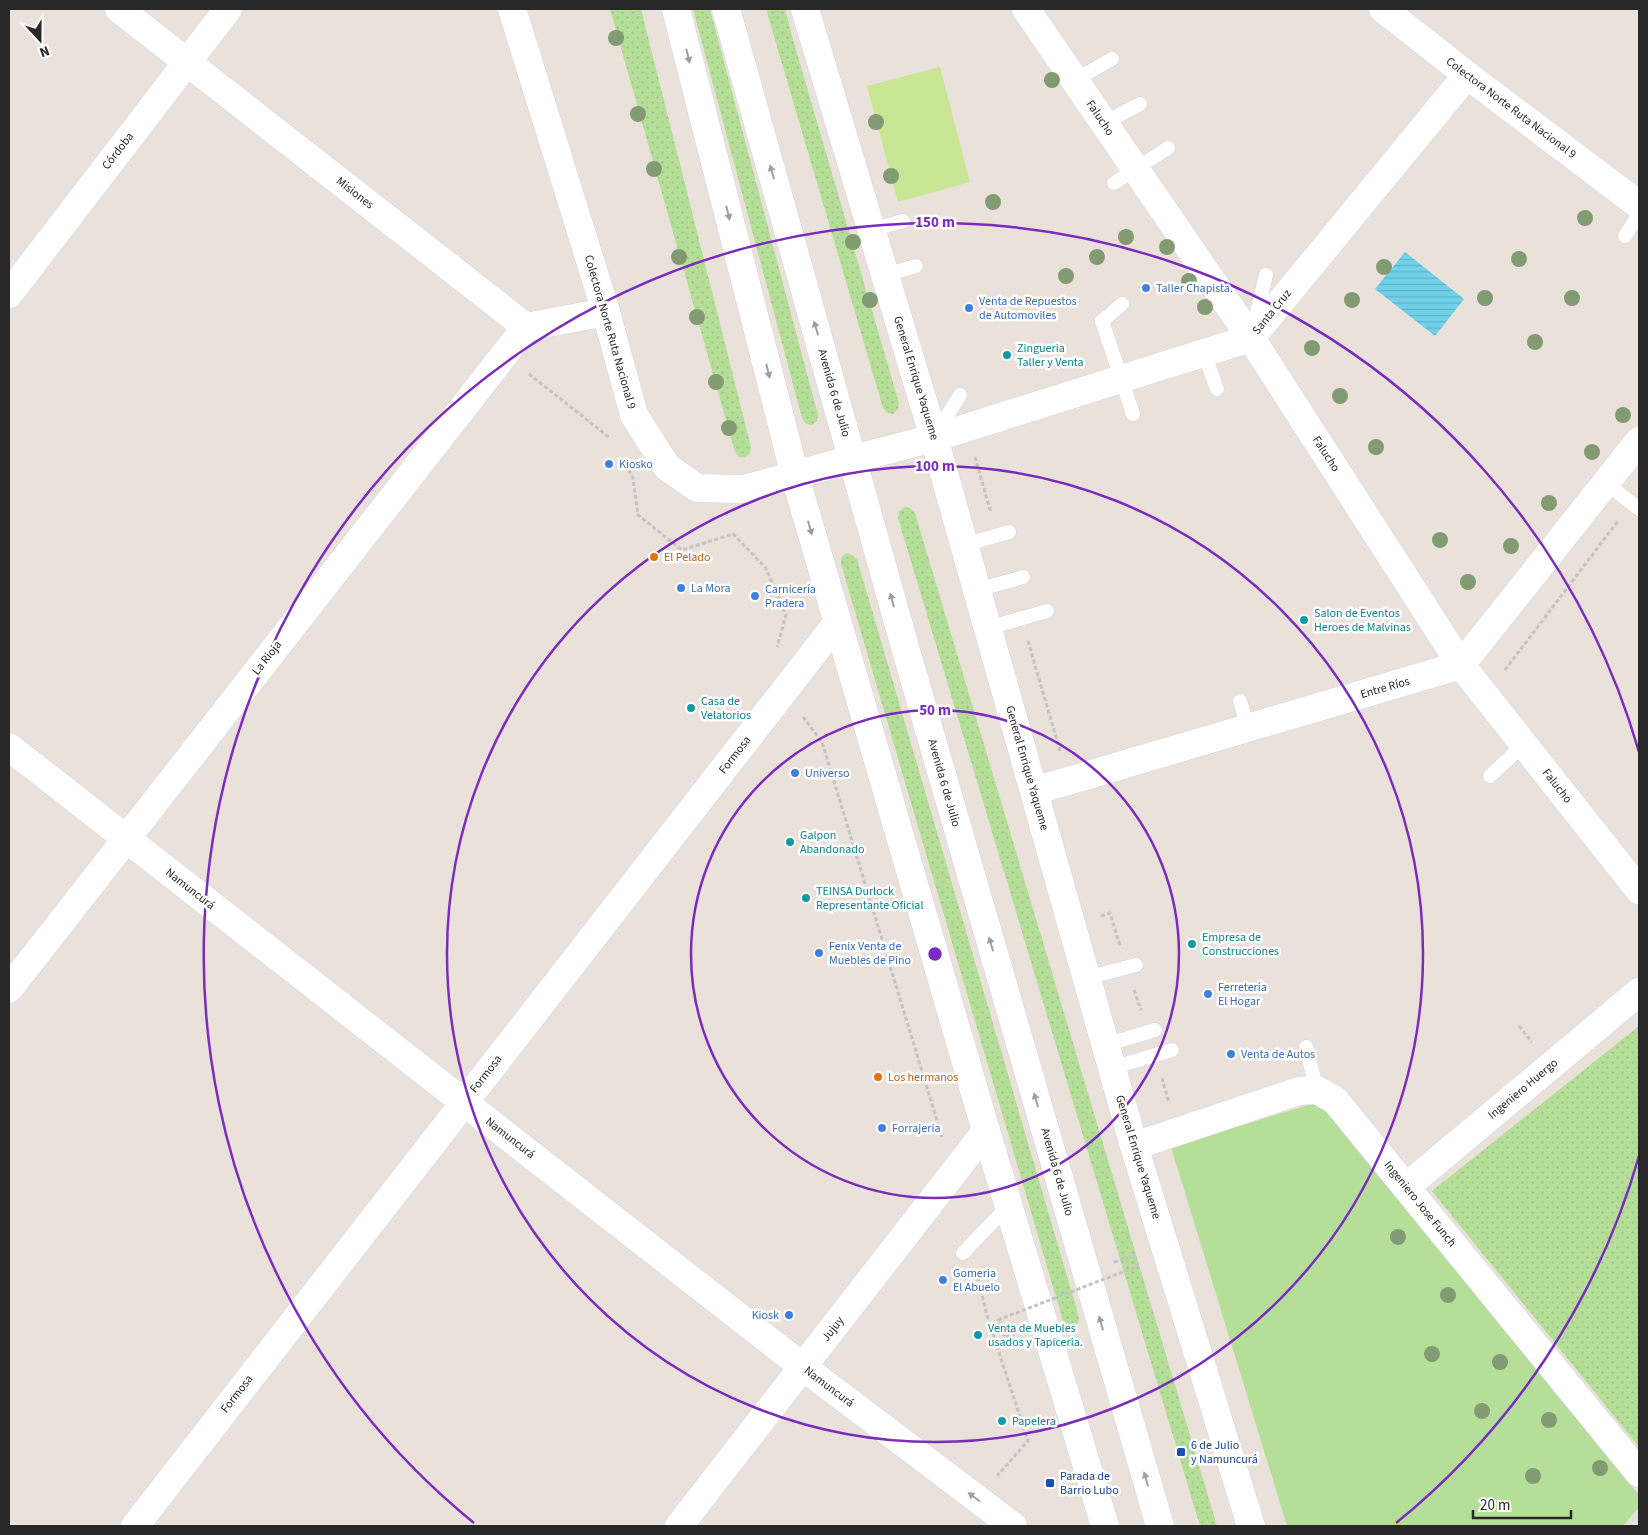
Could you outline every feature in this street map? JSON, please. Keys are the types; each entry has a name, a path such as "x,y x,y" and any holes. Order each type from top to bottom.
{"street":[{"name":"Misiones","path":"119,9 526,327"},
{"name":"Córdoba","path":"9,294 228,9"},
{"name":"Colectora Norte Ruta Nacional 9","path":"512,9 606,312 634,415 667,467 697,488 744,489 934,438"},
{"path":"676,9 795,476 986,1131 1105,1526"},
{"name":"Avenida 6 de Julio","path":"726,9 905,647 1160,1526"},
{"name":"General Enrique Yaqueme","path":"805,9 934,438 1134,1146 1251,1526"},
{"name":"Falucho","path":"1026,9 1104,123 1125,177 1251,338 1461,665 1639,890"},
{"name":"Colectora Norte Ruta Nacional 9","path":"1383,9 1639,205"},
{"name":"Santa Cruz","path":"934,438 1251,338 1467,75"},
{"path":"526,327 606,312"},
{"name":"La Rioja","path":"9,990 526,327"},
{"path":"1461,665 1639,442"},
{"name":"Formosa","path":"134,1526 837,622"},
{"name":"Entre Ríos","path":"1034,791 1461,665"},
{"name":"Namuncurá","path":"9,747 803,1368 1013,1526"},
{"name":"Ingeniero Huergo","path":"1406,1187 1639,992"},
{"path":"1134,1146 1299,1091 1317,1090"},
{"name":"Ingeniero Jose Funch","path":"1317,1090 1335,1100 1639,1473"},
{"name":"Jujuy","path":"679,1526 986,1131"}],"lane":[{"path":"1075,80 1112,59"},
{"path":"1104,123 1140,104"},
{"path":"1125,177 1168,148"},
{"path":"1625,236 1639,214"},
{"path":"871,230 904,221"},
{"path":"885,275 916,266"},
{"path":"1251,338 1266,275"},
{"path":"1122,304 1102,321 1133,414"},
{"path":"1204,353 1217,389"},
{"path":"934,438 960,394"},
{"path":"1606,484 1635,506"},
{"path":"964,545 1009,532"},
{"path":"977,590 1023,577"},
{"path":"988,628 1047,611"},
{"path":"1240,701 1248,728"},
{"path":"1490,776 1524,744"},
{"path":"1086,978 1131,966"},
{"path":"1109,1057 1151,1031"},
{"path":"1306,1047 1317,1090"},
{"path":"1109,1057 1154,1055 1172,1050"},
{"path":"967,1249 1008,1205"}],"path":[{"path":"505,355 610,438"},
{"path":"625,462 633,480 638,515 682,550 733,534 765,567 786,615 771,673 783,692 822,742 953,1174"},
{"path":"1503,672 1635,506"},
{"path":"1071,924 1110,913 1131,966 1151,1031"},
{"path":"1154,1055 1178,1131"},
{"path":"967,1249 1028,1440 996,1477"},
{"path":"1005,1337 998,1320 1138,1266 1136,1260"}],"green space":[{"path":"610,9 641,9 751,447 750,453 745,458 739,457 735,452"},
{"path":"693,9 710,9 818,415 817,421 812,425 806,424 802,418"},
{"path":"766,9 785,9 899,403 898,409 893,414 887,413 883,408"},
{"path":"940,67 970,182 898,202 867,86"},
{"path":"904,507 910,508 915,513 1217,1526 1200,1526 898,518 899,512"},
{"path":"846,553 857,559 1079,1317 1078,1323 1074,1327 1067,1326 1063,1321 841,564 841,558"},
{"path":"1639,1026 1639,1447 1432,1191"},
{"path":"1318,1102 1639,1495 1639,1507 1623,1526 1287,1526 1171,1147"}],"water":[{"path":"1405,252 1464,299 1435,336 1375,289"}],"place":[{"name":"Taller Chapista.","path":"1146,288"},
{"name":"Venta de Repuestos de Automoviles","path":"969,308"},
{"name":"Zingueria Taller y Venta","path":"1007,355"},
{"name":"Kiosko","path":"609,464"},
{"name":"El Pelado","path":"654,557"},
{"name":"La Mora","path":"681,588"},
{"name":"Carnicería Pradera","path":"755,596"},
{"name":"Salon de Eventos Heroes de Malvinas","path":"1304,620"},
{"name":"Casa de Velatorios","path":"691,708"},
{"name":"Universo","path":"795,773"},
{"name":"Galpon Abandonado","path":"790,842"},
{"name":"TEINSA Durlock Representante Oficial","path":"806,898"},
{"name":"Empresa de Construcciones","path":"1192,944"},
{"name":"Fenix Venta de Muebles de Pino","path":"819,953"},
{"name":"Ferretería El Hogar","path":"1208,994"},
{"name":"Venta de Autos","path":"1231,1054"},
{"name":"Los hermanos","path":"878,1077"},
{"name":"Forrajeria","path":"882,1128"},
{"name":"Gomeria El Abuelo","path":"943,1280"},
{"name":"Kiosk","path":"789,1315"},
{"name":"Venta de Muebles usados y Tapiceria.","path":"978,1335"},
{"name":"Papelera","path":"1002,1421"},
{"name":"6 de Julio y Namuncurá","path":"1181,1452"},
{"name":"Parada de Barrio Lubo","path":"1050,1483"}]}
